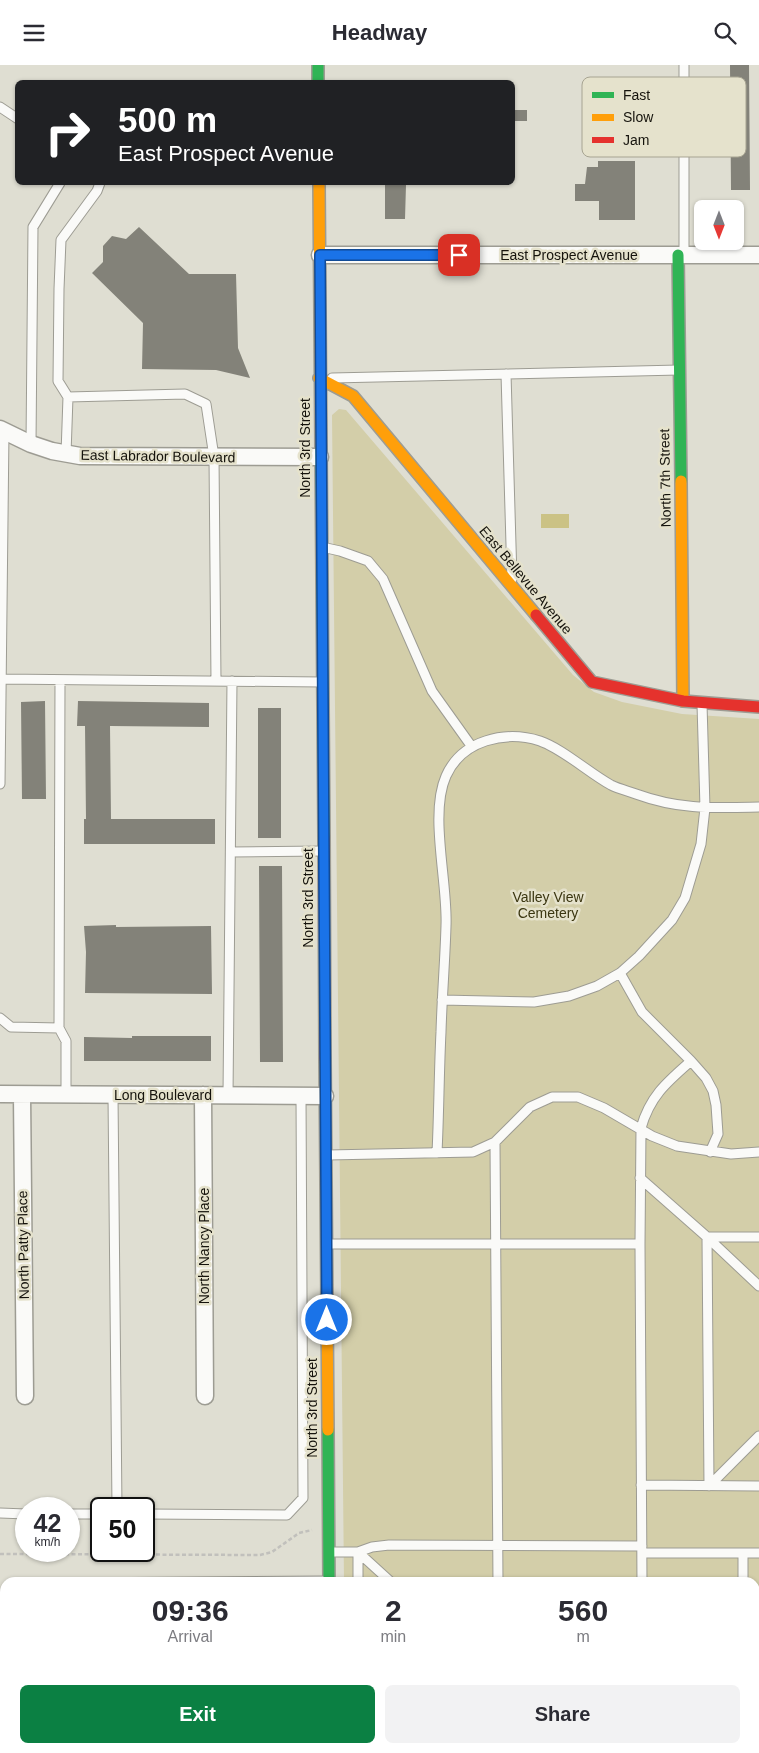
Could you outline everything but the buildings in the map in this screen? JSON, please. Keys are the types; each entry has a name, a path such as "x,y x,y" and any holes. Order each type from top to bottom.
{"main road":[{"path":"318,65 318,80"},
{"name":"North 3rd Street","path":"319,185 329,1577"},
{"name":"North 7th Street","path":"681,255 679,370 683,701"},
{"name":"East Bellevue Avenue","path":"320,378 353,395 389,441 592,682 683,701 759,707"}],"street":[{"name":"East Prospect Avenue","path":"320,255 759,255"},
{"name":"East Labrador Boulevard","path":"2,430 31,444 52,451 80,456 320,457"},
{"name":"Long Boulevard","path":"0,1094 325,1096"},
{"name":"North Patty Place","path":"22,1095 25,1396"},
{"name":"North Nancy Place","path":"203,1095 205,1396"}],"lane":[{"path":"0,107 15,117"},
{"path":"681,255 683,157"},
{"path":"31,444 33,227 59,185"},
{"path":"66,454 68,397 58,381 61,240 99,185"},
{"path":"320,378 679,370"},
{"path":"506,374 512,587"},
{"path":"68,397 185,394 206,404 214,457 216,681"},
{"path":"0,784 2,430"},
{"path":"321,547 340,551 368,561 384,579 432,691 472,747"},
{"path":"1,679 322,682"},
{"path":"60,680 59,1028 66,1041 66,1095"},
{"path":"228,1095 232,681"},
{"path":"442,1000 534,1002 569,996 597,986 620,973 639,956 672,920 684,897 701,844 705,808 702,703"},
{"path":"438,1153 446,924 439,821 440,798 446,777 454,761 472,747 501,737 519,737 541,741 613,785 646,798 681,806 705,808 759,807"},
{"path":"231,852 323,851"},
{"path":"620,973 642,1012 706,1078 716,1105 718,1134 710,1152"},
{"path":"0,1018 11,1027 59,1028"},
{"path":"642,1577 641,1128 646,1112 656,1095 691,1061"},
{"path":"112,1095 117,1497"},
{"path":"155,1514 288,1515 303,1498 301,1096"},
{"path":"326,1155 472,1152 495,1142 530,1107 552,1097 578,1097 604,1108 652,1136 677,1146 731,1155 759,1152"},
{"path":"495,1142 498,1577"},
{"path":"640,1178 708,1237 759,1286"},
{"path":"708,1237 759,1237"},
{"path":"708,1237 709,1486"},
{"path":"326,1244 640,1244"},
{"path":"709,1486 759,1436"},
{"path":"641,1485 759,1486"},
{"path":"0,1513 15,1514"},
{"path":"329,1551 358,1553 372,1547 389,1545 759,1553"},
{"path":"358,1553 358,1577"},
{"path":"358,1553 385,1577"},
{"path":"743,1553 743,1577"}],"path":[{"path":"0,1554 260,1555 272,1552 299,1533 317,1529"}],"green space":[{"name":"Valley View Cemetery","path":"339,409 346,410 573,675 594,692 622,702 682,714 759,719 759,1577 344,1577 332,415"}],"shaded area":[{"path":"541,514 569,514 569,528 541,528"}],"traffic: fast":[{"path":"318,65 318,80"},
{"path":"678,255 681,481"},
{"path":"321,448 324,838"},
{"path":"328,1430 329,1577"}],"traffic: slow":[{"path":"319,185 321,448"},
{"path":"319,378 353,396 536,615"},
{"path":"681,481 683,701"},
{"path":"325,1059 328,1430"}],"traffic: jam":[{"path":"536,615 592,682 683,701 759,707"},
{"path":"324,838 325,1059"}],"route":[{"path":"327,1320 320,255 459,255"}]}
